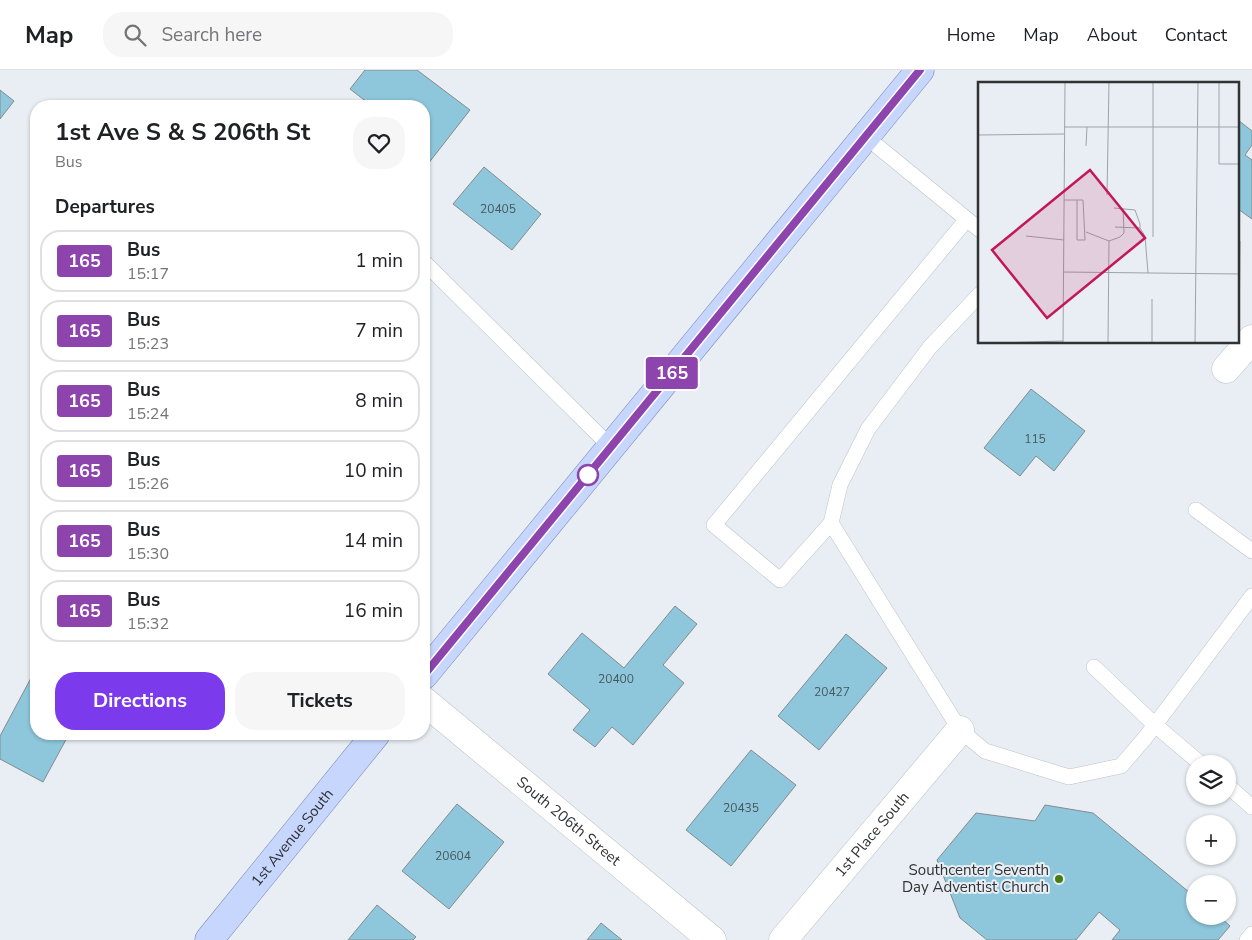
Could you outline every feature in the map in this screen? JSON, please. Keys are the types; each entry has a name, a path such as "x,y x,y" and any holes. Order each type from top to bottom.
{"main road":[{"path":"430,668 920,70"},
{"name":"1st Avenue South","path":"210,940 371,740"}],"street":[{"path":"1226,369 1252,339"},
{"name":"South 206th Street","path":"430,706 712,940"},
{"name":"1st Place South","path":"783,940 960,730"}],"lane":[{"path":"865,136 978,228"},
{"path":"967,220 714,525 780,580 831,523 840,485 868,429 930,347 978,296"},
{"path":"430,268 611,447"},
{"path":"1196,510 1252,551"},
{"path":"831,523 960,730 985,751 1069,777 1121,766 1252,596"},
{"path":"1094,667 1191,755"},
{"path":"1236,793 1252,807"},
{"path":"1247,940 1252,934"}],"building":[{"path":"365,70 417,70 470,110 430,161 430,100 364,100 350,89"},
{"path":"0,90 14,101 0,119"},
{"path":"1240,122 1252,131 1252,145 1245,155 1252,160 1252,219 1240,210"},
{"path":"484,167 541,214 512,250 453,204"},
{"path":"1031,389 1085,431 1054,471 1036,456 1020,476 984,448"},
{"path":"675,606 697,624 663,665 684,683 633,745 612,727 595,747 573,730 590,710 548,674 582,633 624,668"},
{"path":"846,634 887,668 819,750 778,716"},
{"path":"30,680 30,740 66,740 43,782 0,759 0,736"},
{"path":"751,750 796,785 731,866 686,830"},
{"path":"457,804 504,842 449,909 402,871"},
{"name":"Southcenter Seventh Day Adventist Church","path":"1045,805 1093,813 1186,890 1186,925 1230,926 1218,940 1112,940 1120,930 1099,912 1076,940 987,940 960,918 937,860 976,813 1035,821"},
{"path":"377,905 416,937 413,940 348,940"},
{"path":"601,923 622,940 587,940"}],"bus line":[{"name":"165","path":"430,668 920,70"}],"place":[{"name":"Southcenter Seventh Day Adventist Church","path":"1059,879"}]}
